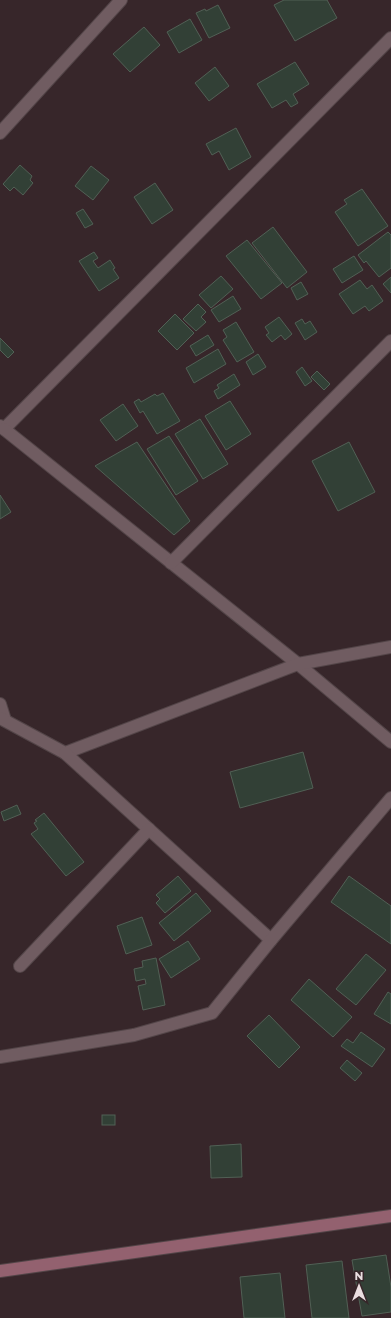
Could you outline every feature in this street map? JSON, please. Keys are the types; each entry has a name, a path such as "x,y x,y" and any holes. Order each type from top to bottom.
{"street":[{"path":"0,133 121,0"},
{"path":"391,38 2,428 298,664 391,742"},
{"path":"171,563 391,341"},
{"path":"65,753 298,664 391,647"},
{"path":"0,704 2,719 65,753 271,940"},
{"path":"0,1057 134,1035 212,1013 271,940 391,798"},
{"path":"20,966 149,829"},
{"path":"0,1271 391,1216"}],"building":[{"path":"284,0 327,0 337,18 295,41 274,5"},
{"path":"218,5 230,28 209,38 196,13 205,9 206,11"},
{"path":"190,19 202,40 179,53 167,32"},
{"path":"144,27 160,45 130,72 113,54"},
{"path":"295,62 309,84 293,94 298,103 291,107 286,100 272,108 257,84"},
{"path":"215,67 229,86 209,101 195,83"},
{"path":"236,128 251,157 229,170 219,151 212,155 206,144"},
{"path":"20,165 32,176 30,180 33,183 23,195 14,187 10,191 3,184"},
{"path":"91,166 109,180 93,200 75,186"},
{"path":"155,183 173,210 152,224 134,197"},
{"path":"362,189 388,226 358,246 335,212 347,204 344,200"},
{"path":"83,209 93,224 85,228 76,213"},
{"path":"273,227 307,272 287,288 252,243"},
{"path":"388,232 391,235 391,268 379,277 366,261 364,263 358,255"},
{"path":"247,240 282,283 261,299 226,256"},
{"path":"94,252 98,258 93,261 98,268 110,260 115,268 113,269 119,278 99,291 79,261"},
{"path":"354,256 363,270 342,283 333,269"},
{"path":"221,276 233,289 211,308 199,295"},
{"path":"391,277 391,293 383,284"},
{"path":"360,280 367,289 372,285 383,301 369,311 365,306 353,314 339,294"},
{"path":"301,282 308,294 297,300 291,288"},
{"path":"233,296 241,309 219,322 211,310"},
{"path":"198,304 206,312 201,317 206,322 196,331 183,319"},
{"path":"175,314 194,333 177,350 158,331"},
{"path":"279,317 292,334 285,340 281,335 272,342 266,335 269,333 265,327"},
{"path":"302,319 305,324 310,321 317,332 305,340 295,323"},
{"path":"236,322 254,352 237,362 223,340 227,337 223,330"},
{"path":"208,335 214,345 196,356 190,346"},
{"path":"0,338 14,352 8,358 0,350"},
{"path":"218,349 226,364 194,383 186,368"},
{"path":"258,354 266,367 253,375 246,362"},
{"path":"302,367 312,381 305,386 296,372"},
{"path":"317,371 330,384 324,390 311,377"},
{"path":"234,374 240,385 218,399 214,391 219,388 217,385"},
{"path":"163,393 180,421 157,434 143,411 140,413 134,402 139,399 141,402 155,394 157,396"},
{"path":"230,401 251,434 226,450 205,416"},
{"path":"123,404 138,426 116,441 100,420"},
{"path":"200,419 228,464 203,479 175,434"},
{"path":"169,436 198,481 176,495 147,449"},
{"path":"137,442 190,521 174,535 95,466"},
{"path":"349,442 375,492 338,511 312,461"},
{"path":"0,495 11,512 0,519"},
{"path":"303,752 313,788 240,808 230,772"},
{"path":"17,805 21,814 4,821 1,812"},
{"path":"44,813 84,862 66,876 31,834 38,829 34,823 37,821 35,820"},
{"path":"178,876 191,891 165,913 156,903 160,899 156,895"},
{"path":"349,876 391,906 391,944 331,902"},
{"path":"196,893 211,911 174,941 159,923"},
{"path":"142,917 152,945 126,954 117,926"},
{"path":"188,941 200,959 171,978 159,959"},
{"path":"366,954 386,970 356,1005 336,989"},
{"path":"156,958 165,1005 143,1010 138,986 146,984 145,979 136,981 134,969 143,967 142,961"},
{"path":"309,979 352,1017 333,1037 291,1000"},
{"path":"388,992 391,994 391,1024 374,1014"},
{"path":"269,1015 300,1047 279,1068 247,1036"},
{"path":"361,1032 385,1049 372,1067 341,1046 347,1039 353,1043"},
{"path":"347,1060 362,1073 355,1081 340,1068"},
{"path":"102,1115 115,1115 115,1125 102,1125"},
{"path":"241,1144 242,1177 211,1178 210,1146"},
{"path":"386,1255 391,1287 391,1312 362,1316 352,1260"},
{"path":"342,1261 349,1318 312,1318 306,1265"},
{"path":"280,1273 285,1318 244,1318 240,1277"}]}
